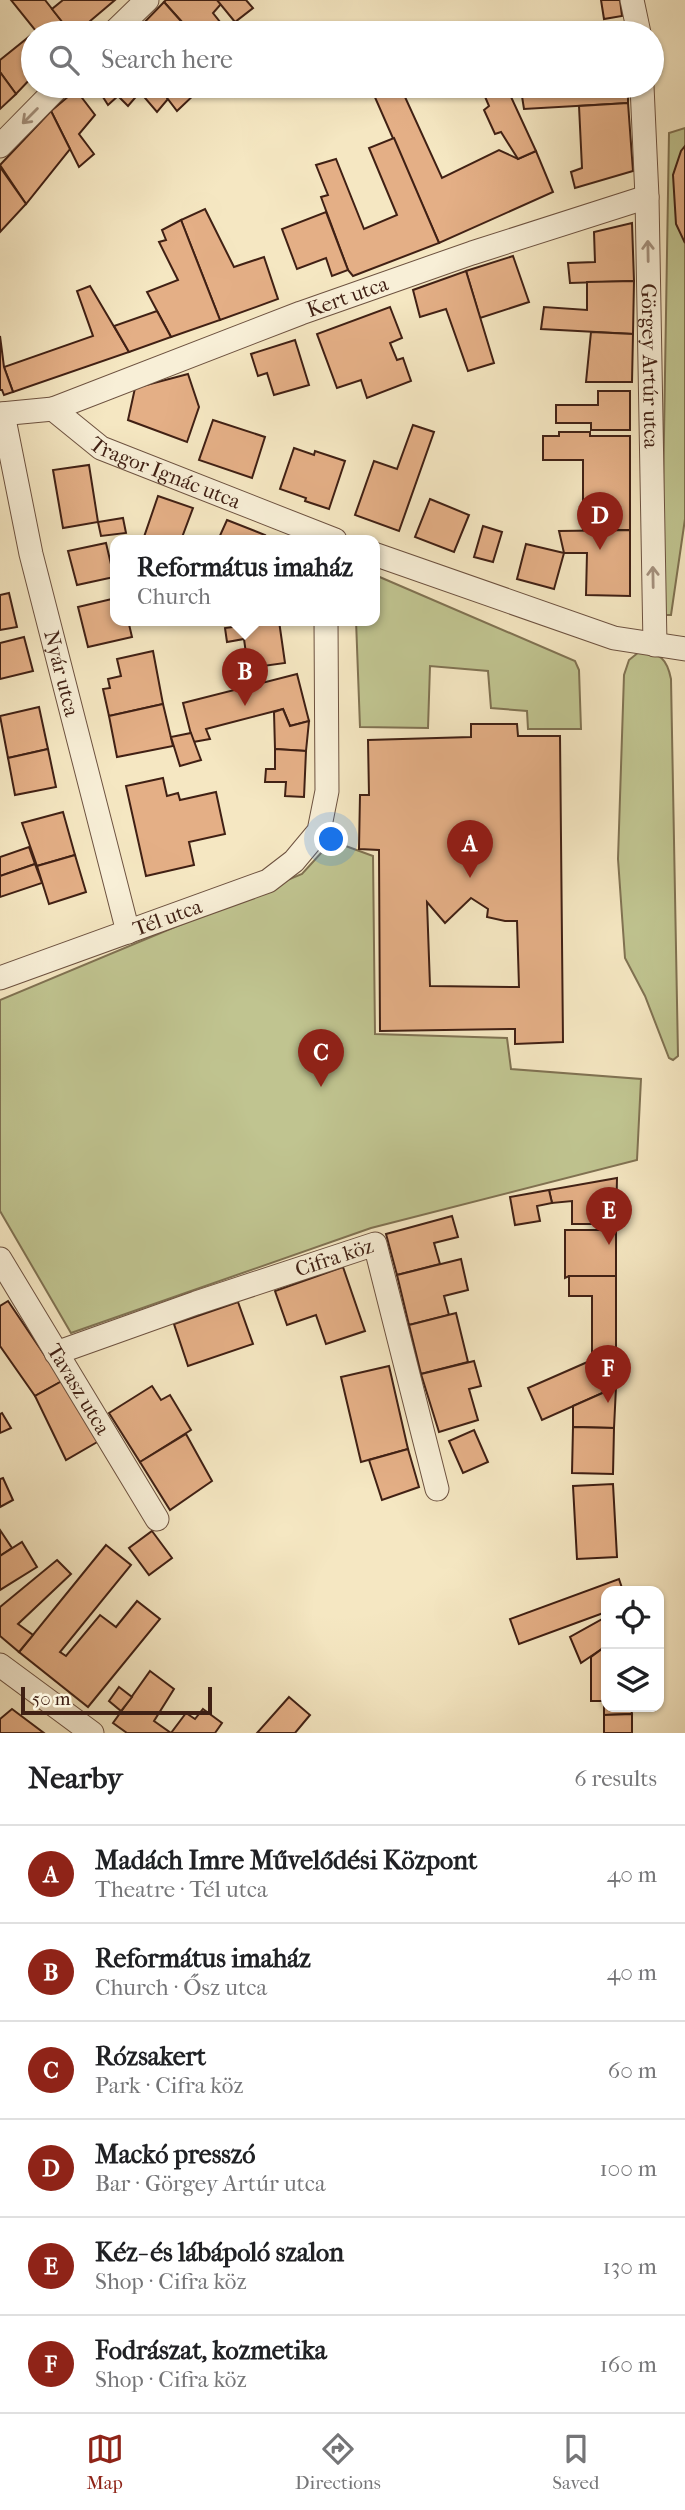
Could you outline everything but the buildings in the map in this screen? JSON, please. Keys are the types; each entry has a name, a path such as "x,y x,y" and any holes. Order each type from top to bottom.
{"street":[{"path":"125,21 147,0"},
{"path":"632,0 636,21"},
{"path":"0,146 47,98"},
{"name":"Görgey Artúr utca","path":"643,98 647,197 654,645"},
{"name":"Kert utca","path":"53,409 301,313 472,253 647,197"},
{"path":"1,414 53,409"},
{"name":"Tragor Ignác utca","path":"53,409 101,448 319,535"},
{"name":"Nyár utca","path":"1,414 34,566 128,932"},
{"path":"380,556 614,638 685,649"},
{"name":"Tél utca","path":"0,978 268,881 293,861 319,831 327,791 326,626"},
{"name":"Cifra köz","path":"56,1353 375,1244 437,1489"},
{"name":"Tavasz utca","path":"0,1259 158,1518"},
{"path":"0,1665 92,1733"}],"green space":[{"path":"685,128 685,519 671,615 661,615 669,133"},
{"path":"380,577 575,661 579,670 581,729 528,729 527,711 491,708 488,671 430,666 428,728 360,727 356,626 380,626"},
{"path":"639,652 652,653 661,658 671,679 678,1056 673,1060 669,1058 645,996 625,958 618,859 624,675 629,660"},
{"path":"332,841 373,856 375,1034 507,1038 511,1069 641,1079 637,1160 371,1228 71,1333 0,1211 0,1000 302,874"}],"place":[{"name":"Mackó presszó","path":"600,550"},
{"name":"Református imaház","path":"245,706"},
{"name":"Madách Imre Művelődési Központ","path":"470,878"},
{"name":"Rózsakert","path":"321,1087"},
{"name":"Kéz- és lábápoló szalon","path":"609,1245"},
{"name":"Fodrászat, kozmetika","path":"608,1403"}]}
